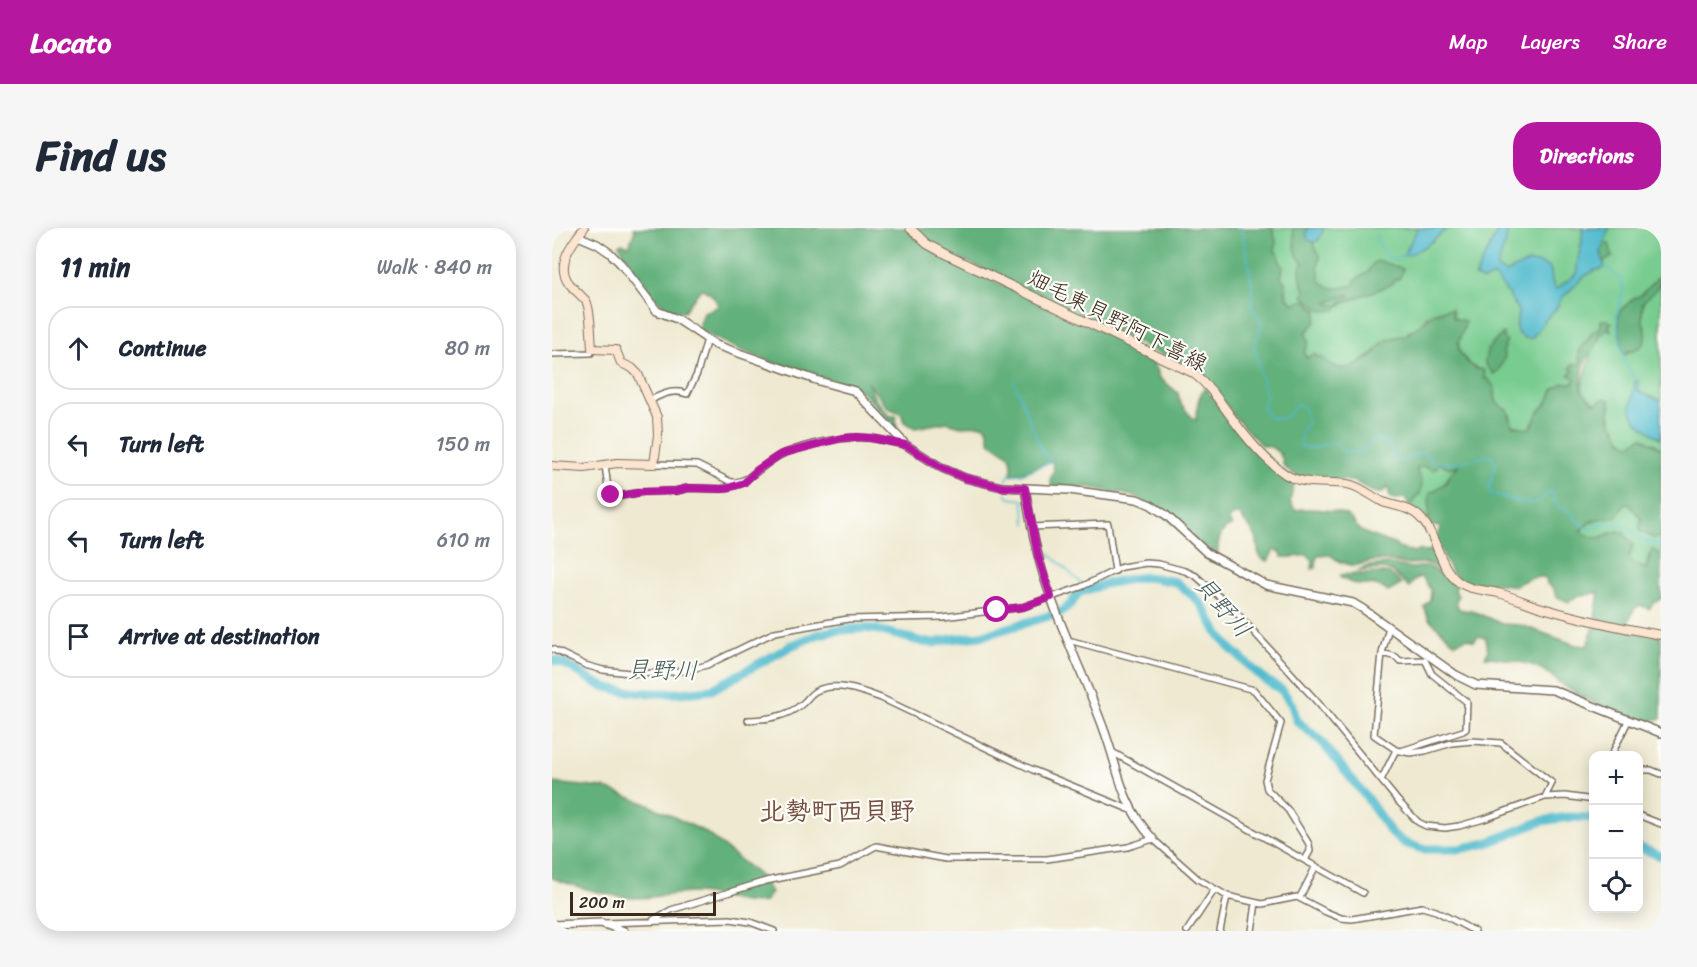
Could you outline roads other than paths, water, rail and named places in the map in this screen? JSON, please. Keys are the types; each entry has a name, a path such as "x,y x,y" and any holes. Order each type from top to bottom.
{"main road":[{"path":"552,466 584,468 616,463 654,464 657,422 636,371 621,363 616,350 592,348 587,303 568,282 564,262 576,238 586,228"},
{"name":"畑毛東貝野阿下喜線","path":"910,228 927,244 947,255 1193,373 1204,381 1239,428 1286,475 1303,481 1358,487 1382,501 1417,514 1423,521 1450,573 1461,585 1498,593 1544,609 1661,635"}],"street":[{"path":"586,228 578,236 610,252 653,309 677,319 727,349 855,391 906,445 919,455 954,474 986,484 1069,490 1137,499 1166,515 1207,553 1255,581 1353,603 1467,681 1491,687 1553,690 1661,733"},
{"path":"650,401 669,393 687,394 697,374 707,339"},
{"path":"552,354 591,353 592,348"},
{"path":"605,465 607,485 614,497 688,488 721,489 741,484 781,454 842,438 871,438 906,445"},
{"path":"654,464 697,465 731,482 746,480"},
{"path":"1025,488 1031,527 1060,624 1103,727 1123,794 1131,810 1153,839 1198,879 1227,896 1262,904 1300,897 1333,915 1352,919 1422,907 1474,931"},
{"path":"1031,527 1108,524 1115,571"},
{"path":"552,649 603,670 639,674 684,671 707,665 772,634 787,630 853,619 952,616 1023,607 1084,585 1122,567 1146,563 1159,564 1185,571 1208,585 1286,666 1418,822 1432,827 1459,826 1545,797 1565,796 1589,799"},
{"path":"1389,627 1382,653 1374,735 1398,751 1410,753 1452,743 1472,741 1501,744 1552,783 1545,797"},
{"path":"1068,642 1072,641 1254,690 1281,723 1265,780 1267,789 1288,810 1309,844 1310,851 1305,860"},
{"path":"1381,780 1398,751 1466,729 1467,702 1432,674 1425,660 1400,661 1396,657 1382,653"},
{"path":"748,720 783,715 802,704 818,690 834,687 856,689 881,698 1033,770 1131,810"},
{"path":"1613,751 1629,719"},
{"path":"1112,752 1363,893"},
{"path":"1643,770 1661,774"},
{"path":"1643,817 1661,824"},
{"path":"653,920 671,910 766,881 840,866 881,846 946,859 1047,859 1128,847 1153,839"},
{"path":"1300,897 1316,866"},
{"path":"1186,931 1215,889"},
{"path":"1220,931 1227,896"},
{"path":"1252,931 1256,903"},
{"path":"552,925 730,919 750,922 774,931"},
{"path":"601,923 624,931"}],"water":[{"path":"1308,228 1324,228 1318,241 1308,240 1306,234"},
{"path":"1418,228 1447,228 1427,245 1403,256"},
{"path":"1499,228 1508,228 1497,268 1506,273 1527,263 1538,263 1550,268 1556,289 1577,274 1582,228 1609,228 1601,252 1605,268 1585,276 1562,298 1532,338 1524,338 1517,332 1517,309 1496,278 1493,276 1484,281 1475,277"},
{"path":"1638,381 1639,392 1661,401 1661,439 1642,426 1632,412 1635,382"}],"waterway":[{"path":"1239,228 1243,234 1252,284 1251,306 1261,321 1260,333 1254,346 1266,397 1263,408 1269,417 1279,419 1286,417 1296,404 1303,406 1308,422 1301,432 1301,446 1314,448 1334,443 1345,452 1360,452 1376,439 1388,442 1393,459 1402,462 1424,452 1430,459 1443,463 1492,456 1495,467 1489,484 1490,494 1529,503 1542,499 1551,491 1557,506 1566,509 1588,529 1609,523 1626,526 1643,540 1661,546"},
{"path":"1376,236 1381,248 1389,258 1394,259 1404,254"},
{"path":"1604,268 1609,269 1622,280 1623,291 1617,314 1618,327 1624,362 1637,382"},
{"path":"1006,481 1009,475 1021,474 1051,462 1041,449 1014,381"},
{"path":"1006,493 1009,498 1023,500 1026,524"},
{"path":"1041,546 1082,584"},
{"name":"貝野川","path":"552,660 570,667 598,684 622,691 670,693 711,690 793,645 819,634 865,628 935,643 981,636 1059,613 1071,604 1078,593 1104,584 1143,577 1155,578 1176,582 1193,596 1202,605 1217,632 1229,647 1265,680 1282,690 1292,705 1297,721 1320,740 1367,798 1391,833 1404,843 1423,849 1460,849 1487,843 1542,821 1568,817 1589,818"},
{"name":"貝野川","path":"788,641 793,645"},
{"name":"貝野川","path":"1643,849 1661,856"}],"district":[{"name":"北勢町西貝野","path":"837,811"}]}
